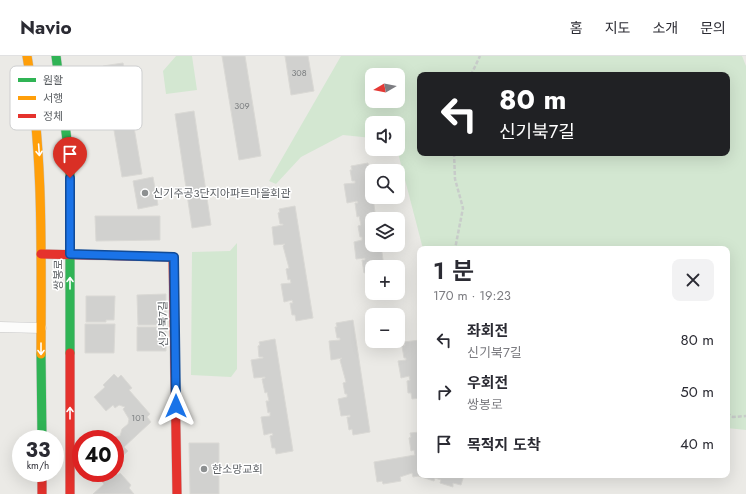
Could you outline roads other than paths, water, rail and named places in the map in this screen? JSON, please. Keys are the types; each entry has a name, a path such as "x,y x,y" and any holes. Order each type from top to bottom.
{"street":[{"name":"쌍봉로","path":"27,56 29,66"},
{"name":"쌍봉로","path":"56,56 57,66"},
{"name":"쌍봉로","path":"37,130 41,254 42,430"},
{"name":"쌍봉로","path":"66,130 70,163 70,494"},
{"path":"41,254 70,254"},
{"name":"신기북7길","path":"70,254 174,257 177,494"},
{"path":"0,327 41,328"},
{"path":"42,482 42,494"}],"place":[{"name":"신기주공3단지아파트마을회관","path":"145,193"},
{"name":"한소망교회","path":"204,469"}]}
